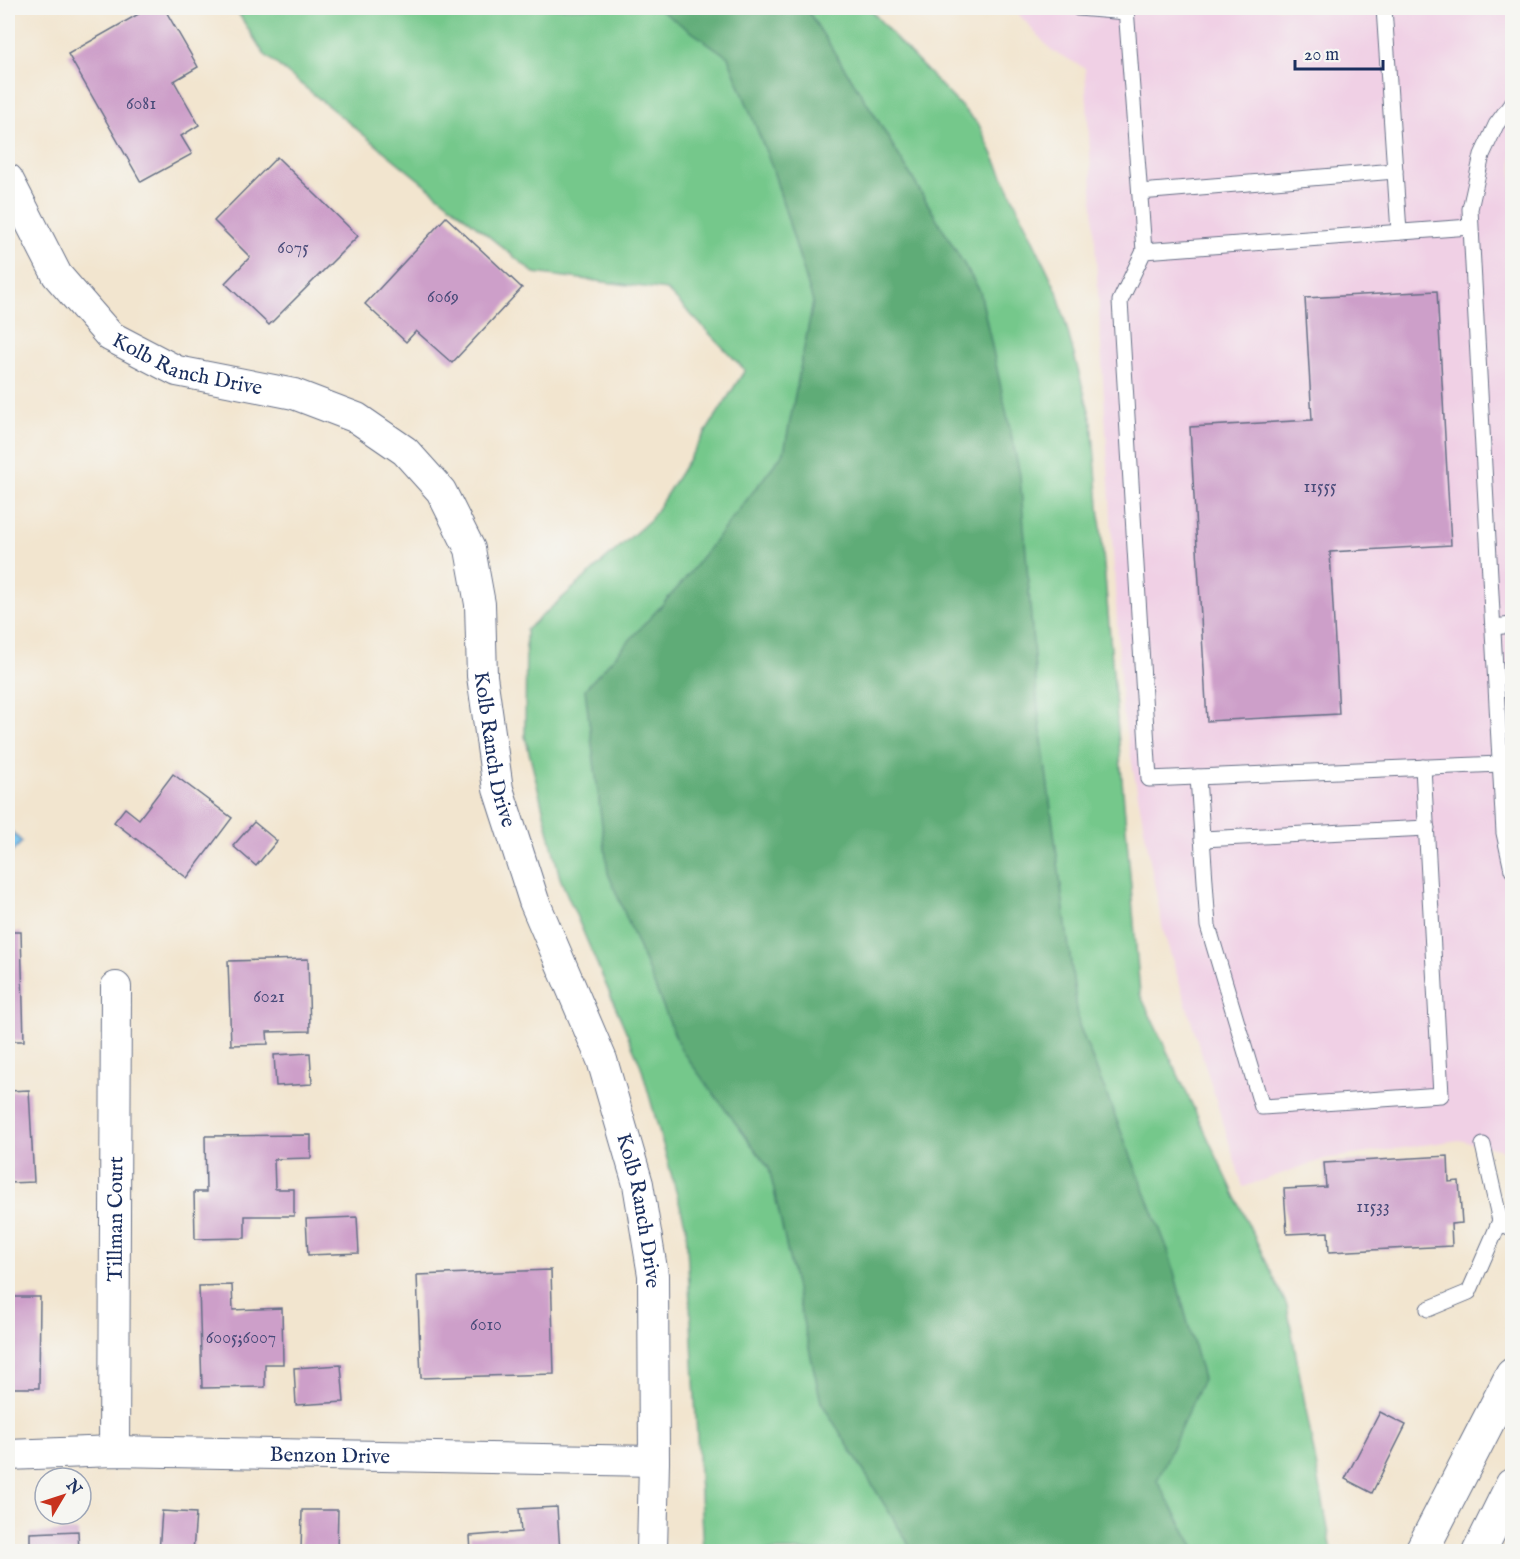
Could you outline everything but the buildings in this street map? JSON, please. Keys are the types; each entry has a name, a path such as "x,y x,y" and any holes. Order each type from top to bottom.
{"main road":[{"path":"1421,1551 1512,1376"},
{"path":"1479,1551 1512,1485"}],"street":[{"name":"Kolb Ranch Drive","path":"8,179 57,275 110,336 177,371 294,394 357,418 405,451 441,491 470,549 480,604 483,676 498,789 534,901 602,1060 638,1184 653,1275 652,1551"},
{"name":"Tillman Court","path":"114,1450 116,987"},
{"name":"Benzon Drive","path":"8,1455 114,1450 654,1461"}],"lane":[{"path":"1078,8 1126,10 1144,251 1120,301 1149,779 1500,764"},
{"path":"1384,8 1399,232"},
{"path":"1512,103 1496,125 1482,155 1470,209 1504,833 1512,870"},
{"path":"1140,192 1395,171"},
{"path":"1144,251 1470,227"},
{"path":"1494,627 1512,625"},
{"path":"1198,777 1208,926 1262,1107 1441,1095 1423,767"},
{"path":"1202,839 1427,828"},
{"path":"1428,1309 1469,1292 1506,1225 1483,1145"}],"shaded area":[{"path":"1013,8 1512,8 1512,1152 1459,1140 1325,1159 1243,1187 1163,930 1122,709 1085,68 1051,50"}],"green space":[{"path":"235,8 869,8 979,125 1057,291 1092,422 1140,994 1287,1306 1332,1551 703,1551 686,1227 641,1066 560,878 525,736 526,630 651,519 745,370 667,290 534,273 264,54"},
{"path":"657,8 806,8 874,114 980,291 1020,475 1038,709 1079,1025 1168,1250 1203,1379 1157,1481 1197,1551 913,1551 821,1402 769,1168 681,1050 608,873 585,689 681,584 784,452 813,302 772,167 728,57"}],"water":[{"path":"8,828 22,842 8,856"}]}
